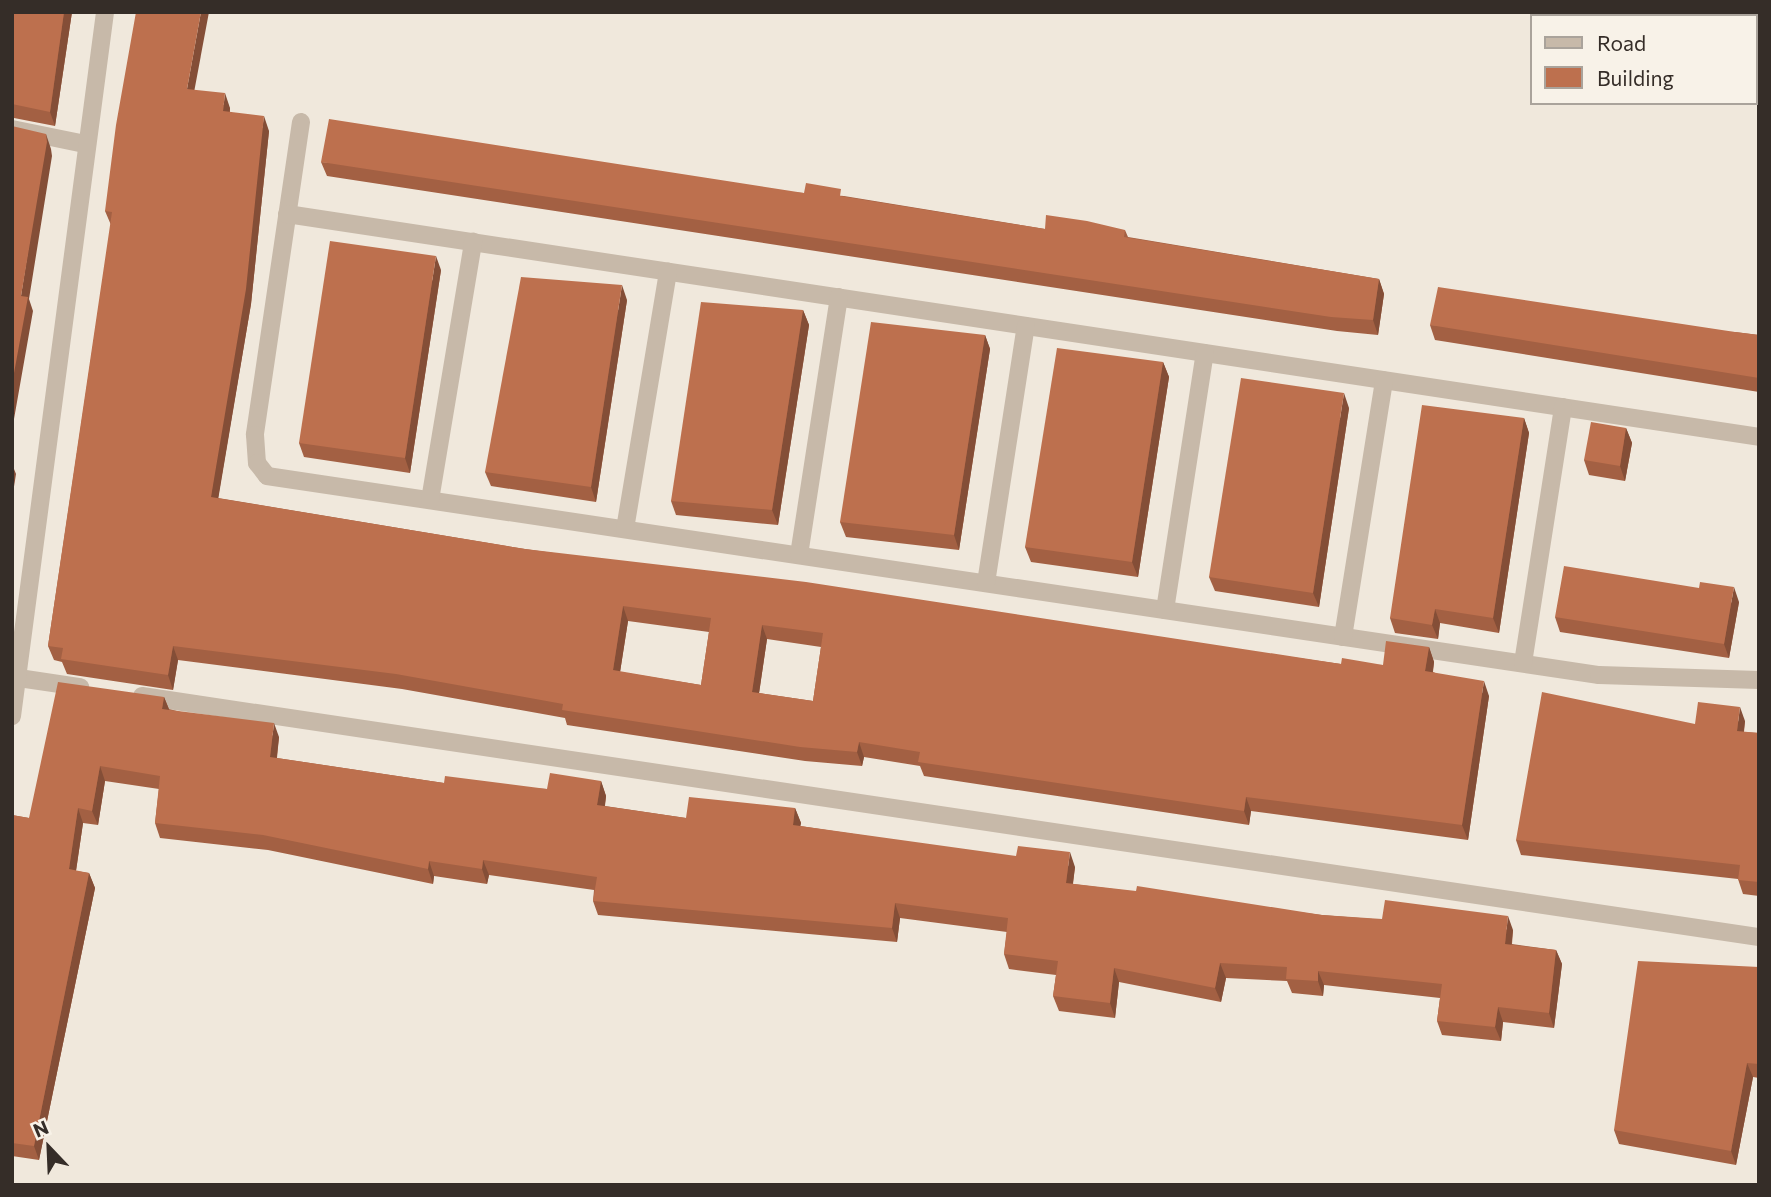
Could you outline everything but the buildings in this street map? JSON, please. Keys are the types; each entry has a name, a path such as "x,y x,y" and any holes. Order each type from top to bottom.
{"street":[{"path":"12,716 85,144 105,12"},
{"path":"301,122 255,435 257,463 267,476 1598,675 1759,680"},
{"path":"12,130 85,144"},
{"path":"287,214 1759,437"},
{"path":"430,500 473,242"},
{"path":"625,529 668,272"},
{"path":"799,555 839,298"},
{"path":"986,583 1026,326"},
{"path":"1165,610 1205,353"},
{"path":"1343,636 1384,380"},
{"path":"1523,663 1563,407"},
{"path":"15,678 100,690"},
{"path":"127,694 1759,937"}]}
